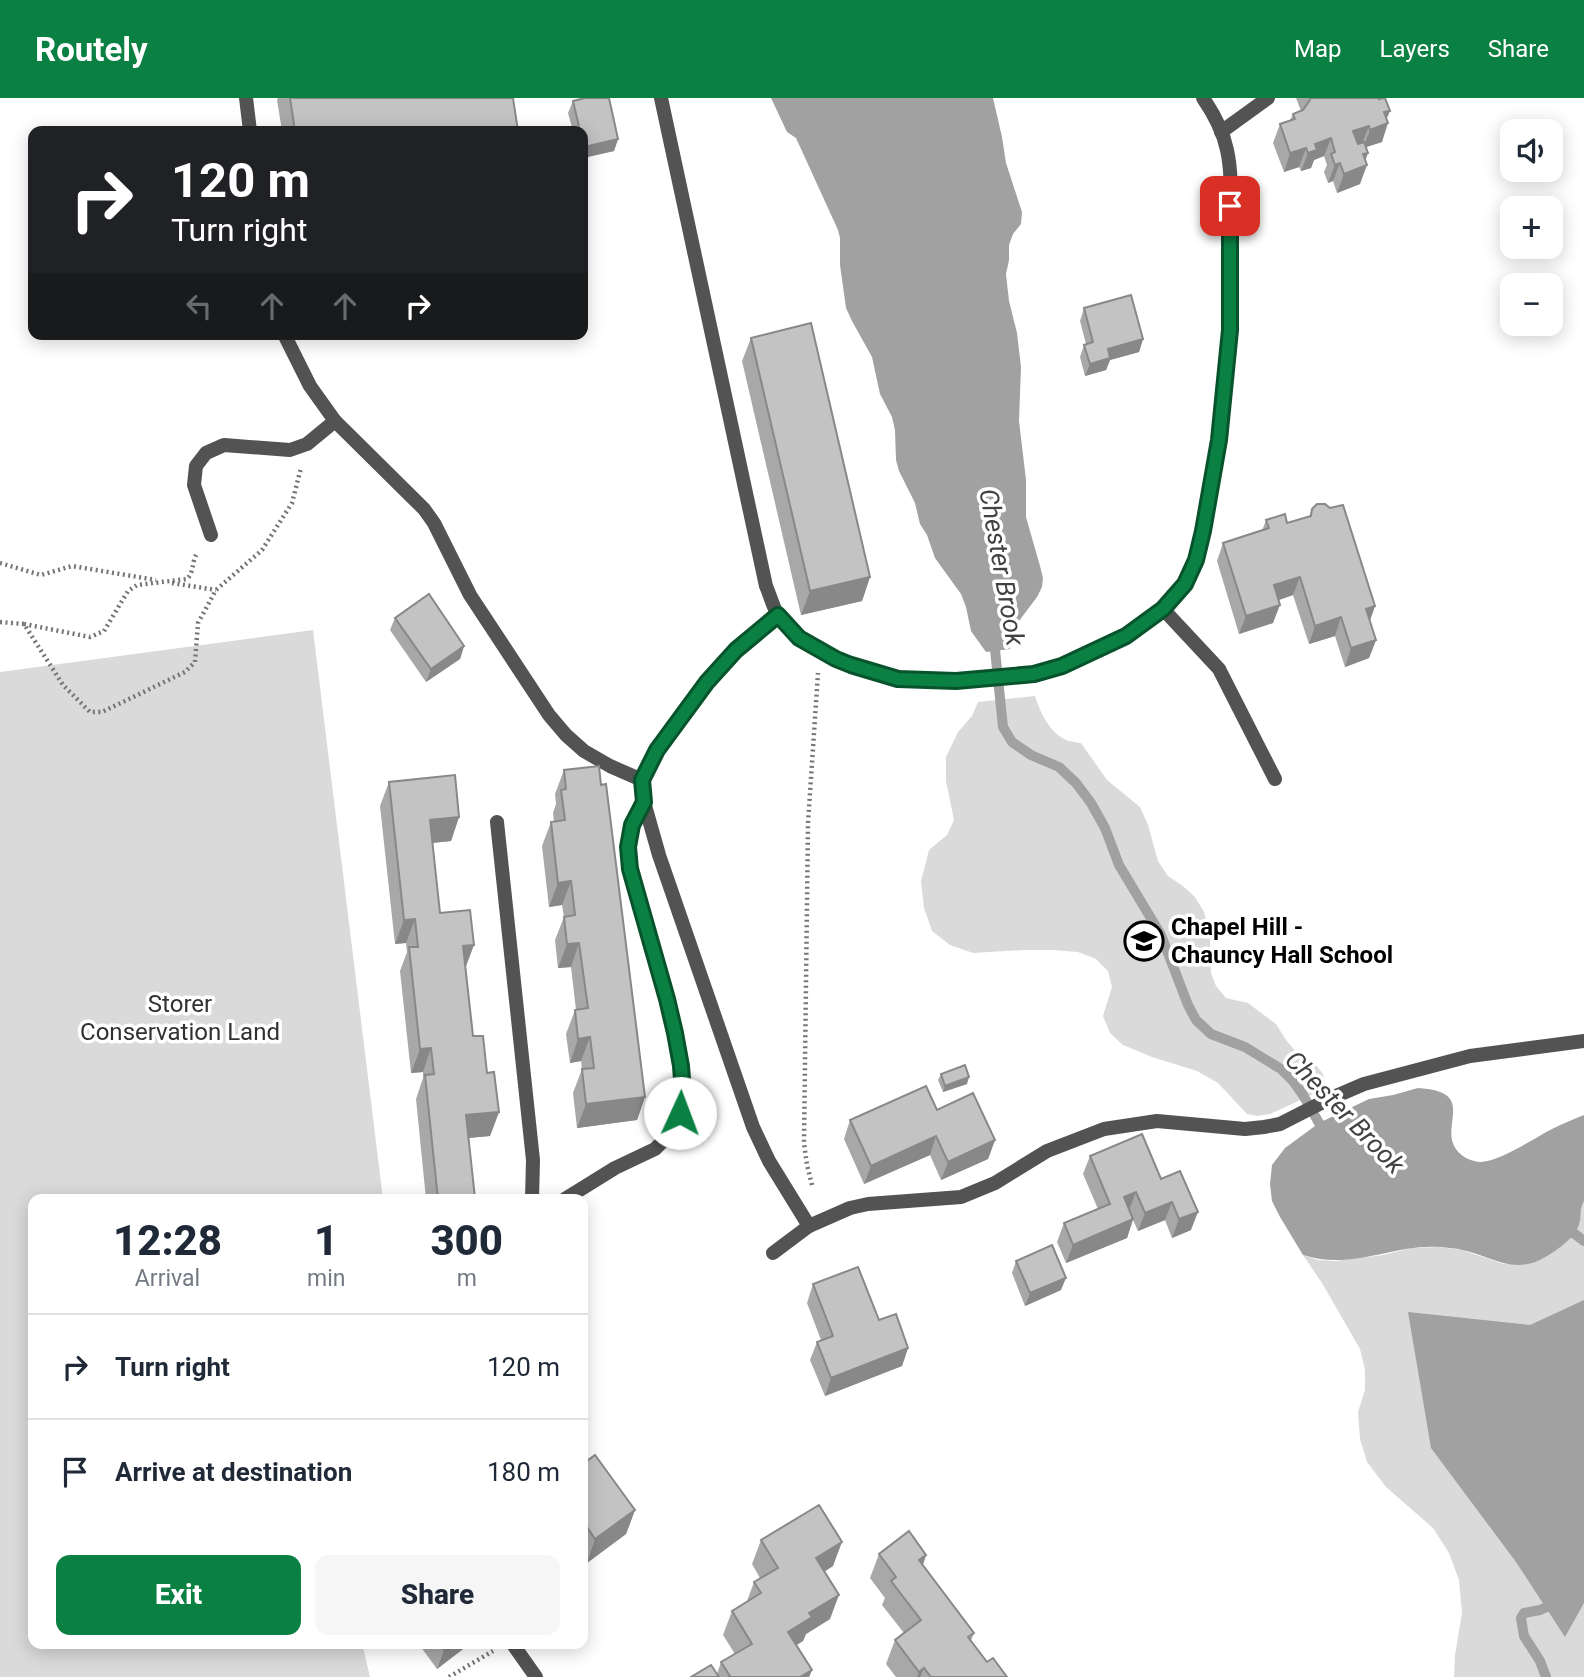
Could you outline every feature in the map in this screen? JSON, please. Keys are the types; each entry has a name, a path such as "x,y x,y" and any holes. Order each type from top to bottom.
{"lane":[{"path":"246,98 249,126"},
{"path":"662,98 766,586 778,615 799,638 851,665 898,679 935,681 1020,676 1062,666 1114,642 1140,626 1163,609 1185,584 1196,560 1203,531 1219,440 1230,330 1230,182 1227,150 1216,117 1203,98"},
{"path":"1221,132 1268,98"},
{"path":"287,340 310,386 335,421 424,509 434,523 470,595 549,715 584,751 642,780"},
{"path":"211,535 194,485 196,467 206,453 223,445 290,450 307,444 335,421"},
{"path":"1163,609 1219,669 1275,779"},
{"path":"778,615 736,650 707,682 657,750 642,780 644,802 659,855 752,1127 769,1161 809,1226"},
{"path":"573,1194 615,1168 655,1149 671,1133 680,1113 683,1093 675,1033 630,869 628,847 632,825 644,802"},
{"path":"498,822 533,1160 533,1194"},
{"path":"773,1253 809,1226 850,1208 868,1204 961,1197 995,1184 1047,1151 1104,1129 1157,1121 1245,1129 1272,1125 1294,1118 1364,1084 1470,1056 1584,1041"},
{"path":"516,1649 536,1677"}],"path":[{"path":"24,624 63,685 90,712 102,712 185,672 195,662 198,623 216,590 261,550 292,503 307,444"},
{"path":"0,622 90,637 104,631 128,591 137,585 187,579 192,574 195,556 211,535"},
{"path":"0,563 41,575 72,566 216,590"},
{"path":"820,651 808,822 804,1143 813,1188 825,1218"},
{"path":"449,1677 495,1650"}],"green space":[{"name":"Storer Conservation Land","path":"313,630 382,1194 28,1194 28,1649 363,1649 370,1677 0,1677 0,672"},
{"path":"1035,696 1042,715 1054,731 1066,740 1081,743 1107,780 1140,807 1158,861 1168,876 1195,897 1204,912 1210,935 1211,973 1216,986 1226,998 1248,1003 1276,1024 1297,1053 1315,1064 1323,1074 1325,1084 1318,1092 1270,1114 1247,1114 1218,1083 1197,1071 1123,1045 1110,1033 1103,1016 1112,987 1108,971 1096,959 1078,952 1053,950 973,953 950,945 932,931 924,908 921,881 929,850 947,835 954,820 946,781 946,757 958,732 972,716 978,702"},
{"path":"1584,1201 1584,1677 1454,1677 1462,1613 1459,1580 1449,1553 1433,1528 1386,1487 1367,1462 1360,1439 1358,1412 1365,1390 1365,1370 1360,1349 1303,1255 1318,1260 1335,1261 1383,1255 1411,1248 1438,1247 1462,1250 1504,1264 1543,1259 1575,1234"}],"water":[{"path":"771,98 993,98 1006,163 1022,212 1021,224 1009,245 1006,274 1021,367 1019,421 1026,480 1026,517 1043,578 1037,597 1019,621 1010,649 986,652 971,631 961,594 935,558 920,524 915,503 899,471 892,417 880,394 872,357 846,308 838,230 796,138 787,132"},
{"path":"1418,1088 1438,1091 1449,1097 1453,1106 1452,1138 1456,1149 1466,1158 1478,1162 1499,1157 1584,1115 1584,1201 1578,1227 1571,1237 1544,1258 1522,1265 1502,1263 1462,1250 1440,1247 1405,1249 1339,1260 1303,1255 1272,1201 1272,1165 1285,1148 1319,1123 1369,1099"},
{"path":"1584,1300 1584,1603 1565,1637 1516,1562 1431,1448 1408,1312 1530,1325"}],"building":[{"path":"290,98 513,98 517,126 294,126"},
{"path":"609,98 618,139 588,146 588,126 579,126 573,101"},
{"path":"1310,98 1385,98 1390,111 1384,112 1388,123 1370,130 1369,126 1353,131 1358,144 1364,142 1368,153 1363,154 1367,165 1344,174 1340,163 1335,165 1331,154 1335,152 1331,138 1315,144 1317,150 1308,153 1306,148 1290,153 1280,124 1295,119 1293,114 1303,110"},
{"path":"1131,295 1143,339 1108,349 1110,358 1090,364 1084,345 1093,342 1084,308"},
{"path":"811,323 870,577 810,591 751,338"},
{"path":"1317,504 1325,504 1330,508 1343,505 1375,606 1366,609 1376,640 1351,648 1341,617 1315,626 1300,577 1274,585 1280,605 1246,616 1223,543 1269,528 1266,520 1285,514 1287,523 1311,516 1312,509"},
{"path":"429,594 464,646 431,669 395,618"},
{"path":"599,766 601,785 606,784 645,1097 586,1104 582,1069 594,1068 590,1037 578,1039 575,1010 588,1008 579,943 567,944 564,917 575,915 571,881 558,883 551,822 565,820 561,790 566,789 564,770"},
{"path":"455,775 459,817 430,820 440,913 470,910 474,945 463,946 473,1036 483,1036 487,1073 494,1072 499,1112 466,1115 475,1194 437,1194 425,1075 434,1074 431,1048 420,1049 409,947 418,947 415,919 404,920 389,782"},
{"path":"965,1065 969,1077 945,1086 941,1074"},
{"path":"926,1086 937,1110 973,1093 995,1140 948,1162 936,1136 871,1166 850,1120"},
{"path":"1142,1134 1161,1179 1180,1171 1198,1212 1179,1219 1172,1202 1145,1213 1136,1192 1124,1197 1133,1219 1073,1245 1064,1223 1110,1204 1090,1156"},
{"path":"1052,1245 1066,1278 1030,1293 1016,1261"},
{"path":"858,1267 879,1320 896,1314 908,1348 831,1378 817,1342 833,1336 813,1284"},
{"path":"595,1455 635,1510 595,1539 588,1528 588,1460"},
{"path":"819,1505 842,1542 816,1558 839,1595 809,1613 812,1617 788,1632 812,1670 800,1677 728,1677 730,1676 721,1662 752,1644 732,1611 761,1593 754,1582 778,1568 761,1540"},
{"path":"909,1531 926,1555 919,1560 974,1633 968,1637 987,1662 993,1658 1007,1677 931,1677 924,1668 919,1672 895,1640 921,1620 891,1581 896,1577 879,1554"},
{"path":"711,1665 719,1677 691,1677"}],"waterway":[{"name":"Chester Brook","path":"994,640 1003,727 1012,742 1031,755 1059,767 1091,803 1105,828 1119,865 1161,935 1196,1020 1211,1034 1245,1047 1281,1069 1293,1081 1326,1130"},
{"name":"Chester Brook","path":"1564,1231 1575,1234 1584,1241"},
{"name":"Chester Brook","path":"1546,1677 1540,1661 1524,1636 1521,1618 1524,1613 1556,1603"}],"place":[{"name":"Chapel Hill - Chauncy Hall School","path":"1144,941"}],"route":[{"path":"680,1113 683,1093 675,1033 630,869 628,847 632,825 644,802 642,780 657,750 707,682 736,650 778,615 799,638 851,665 898,679 956,681 1020,676 1062,666 1126,636 1163,609 1185,584 1196,560 1219,440 1230,330 1230,206"}]}
